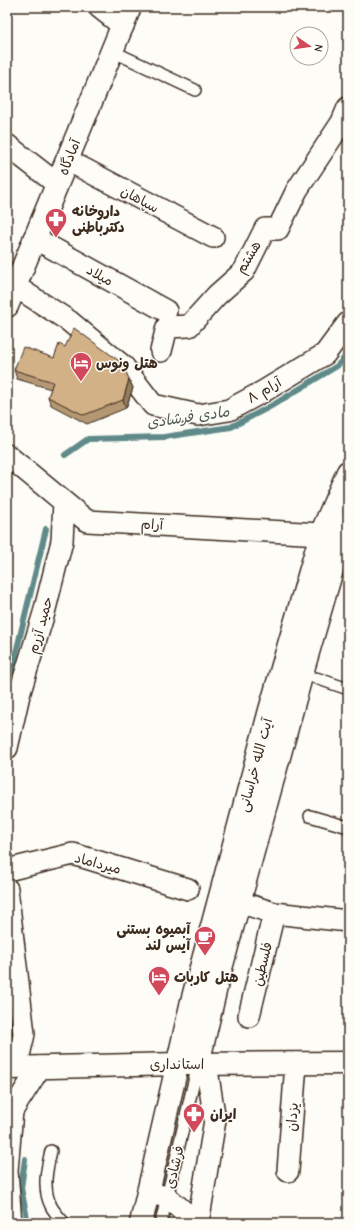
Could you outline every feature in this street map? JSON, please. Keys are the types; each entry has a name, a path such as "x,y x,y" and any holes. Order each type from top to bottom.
{"main road":[{"name":"آمادگاه","path":"7,306 11,283 34,238 126,16"},
{"name":"آیت الله خراسانی","path":"186,1062 216,912 300,673 321,534 348,472"},
{"name":"آیت الله خراسانی","path":"186,1062 217,983 300,673 341,539 348,522"},
{"name":"استانداری","path":"10,1066 40,1067 186,1062 348,1063"},
{"name":"فرشادی","path":"141,1223 158,1195 186,1062"}],"street":[{"path":"99,7 126,16"},
{"name":"هشتم","path":"162,351 167,327 189,326 217,295 244,271 265,229 278,229 297,190 342,122 348,108"},
{"path":"7,144 57,184"},
{"name":"سپاهان","path":"67,160 213,237"},
{"name":"میلاد","path":"34,238 166,311"},
{"name":"۸ آرام","path":"11,283 69,321 124,367 152,405 198,415 229,410 264,391 325,354 345,330"},
{"name":"آرام","path":"7,455 87,521 321,534"},
{"name":"حمید آزرم","path":"7,748 19,695 44,613 62,541 64,502"},
{"name":"میرداماد","path":"7,870 73,854 188,889"},
{"path":"7,889 24,1034 10,1066"},
{"path":"239,902 274,913 348,921"},
{"name":"فلسطین","path":"250,1016 274,913"},
{"path":"158,1195 198,1223 215,1120 186,1062"},
{"name":"یزدان","path":"288,1171 296,1063"},
{"path":"11,1223 8,1171 12,1111 40,1067"}],"lane":[{"path":"112,52 195,90"},
{"path":"300,673 348,689"},
{"path":"310,816 348,826"},
{"name":"استانداری","path":"186,1062 348,1057"},
{"path":"10,1066 186,1062"},
{"path":"52,1151 46,1175 47,1188 51,1206 64,1223"},
{"name":"فرشادی","path":"158,1195 161,1223"}],"building":[{"name":"هتل ونوس","path":"74,328 122,363 129,379 123,400 84,415 48,397 53,382 14,370 23,347 54,358 59,344 65,347"}],"waterway":[{"name":"مادی فرشادی","path":"65,455 88,439 164,437 231,427 273,405 337,366 348,354"},
{"name":"مادی فرشادی","path":"7,690 46,529"},
{"name":"مادی فرشادی","path":"7,1007 12,1039"},
{"name":"مادی فرشادی","path":"25,1159 21,1188 28,1223"}],"place":[{"name":"داروخانه دکترباطنی","path":"56,238"},
{"name":"هتل ونوس","path":"81,382"},
{"name":"آبمیوه بستنی آیس لند","path":"205,956"},
{"name":"هتل کاربات","path":"159,996"},
{"name":"ایران","path":"194,1134"}]}
